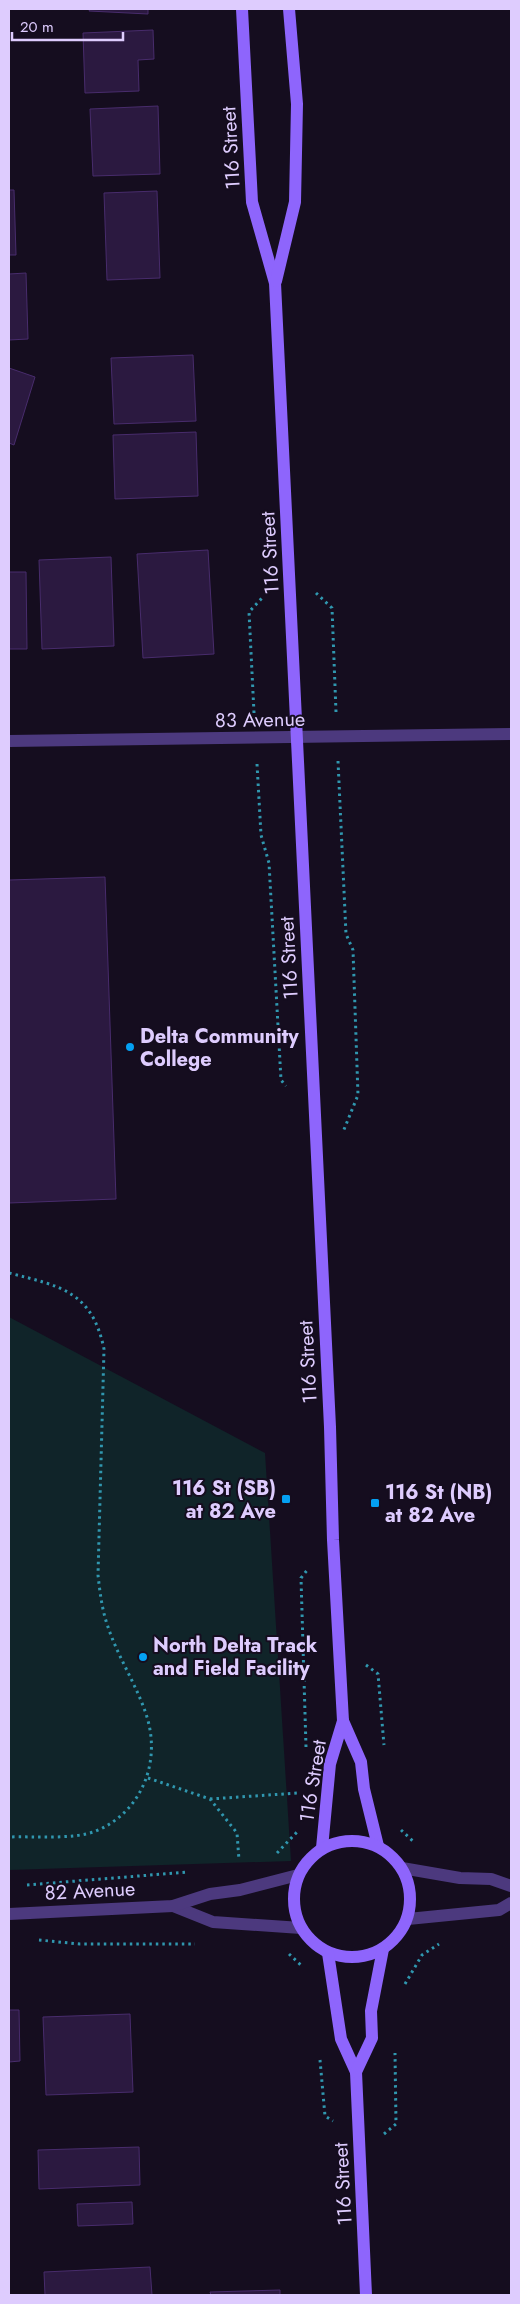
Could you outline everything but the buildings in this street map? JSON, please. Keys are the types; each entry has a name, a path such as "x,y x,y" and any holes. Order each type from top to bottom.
{"street":[{"name":"116 Street","path":"242,9 252,202 275,283 343,1721 330,1764 322,1848"},
{"name":"116 Street","path":"275,283 295,202 297,104 289,9"},
{"name":"83 Avenue","path":"9,742 511,734"},
{"name":"116 Street","path":"343,1721 361,1762 364,1789 378,1846"},
{"path":"359,1840 378,1846 392,1855 402,1868 409,1884 411,1901 408,1919 398,1936 383,1949 365,1956 347,1957 328,1953 312,1942 301,1928 294,1911 293,1892 298,1875 308,1860 322,1848 340,1841 359,1840"},
{"path":"402,1868 460,1878 491,1879 511,1886"},
{"name":"82 Avenue","path":"9,1914 173,1906 210,1894 240,1890 298,1875"},
{"path":"408,1919 499,1910 511,1903"},
{"name":"82 Avenue","path":"173,1906 213,1922 301,1928"},
{"name":"116 Street","path":"356,2072 372,2038 371,2011 383,1949"},
{"name":"116 Street","path":"328,1953 341,2040 356,2072 366,2295"}],"path":[{"path":"253,700 249,612 289,567 332,608 335,698"},
{"path":"339,784 346,934 353,950 358,1095 341,1138"},
{"path":"259,786 261,835 270,863 281,1080 315,1120"},
{"path":"9,1273 53,1284 67,1291 85,1305 96,1319 101,1333 104,1349 98,1575 101,1601 108,1627 146,1715 151,1752 148,1778 138,1797 126,1811 95,1831 76,1835 9,1837"},
{"path":"306,1756 300,1578 333,1540"},
{"path":"339,1646 378,1674 384,1750"},
{"path":"148,1778 210,1799 298,1793"},
{"path":"210,1799 237,1832 239,1860"},
{"path":"396,1823 420,1848"},
{"path":"272,1856 288,1844 300,1824"},
{"path":"22,1885 190,1872"},
{"path":"404,1986 422,1954 446,1938"},
{"path":"31,1940 80,1944 203,1944"},
{"path":"282,1950 295,1958 307,1971"},
{"path":"361,2153 396,2124 394,2048"},
{"path":"320,2051 325,2116 360,2139"}],"green space":[{"name":"North Delta Track and Field Facility","path":"9,1317 265,1453 291,1861 9,1870"}],"place":[{"name":"Delta Community College","path":"130,1047"},
{"name":"116 St (SB) at 82 Ave","path":"286,1499"},
{"name":"116 St (NB) at 82 Ave","path":"375,1503"},
{"name":"North Delta Track and Field Facility","path":"143,1657"}]}
